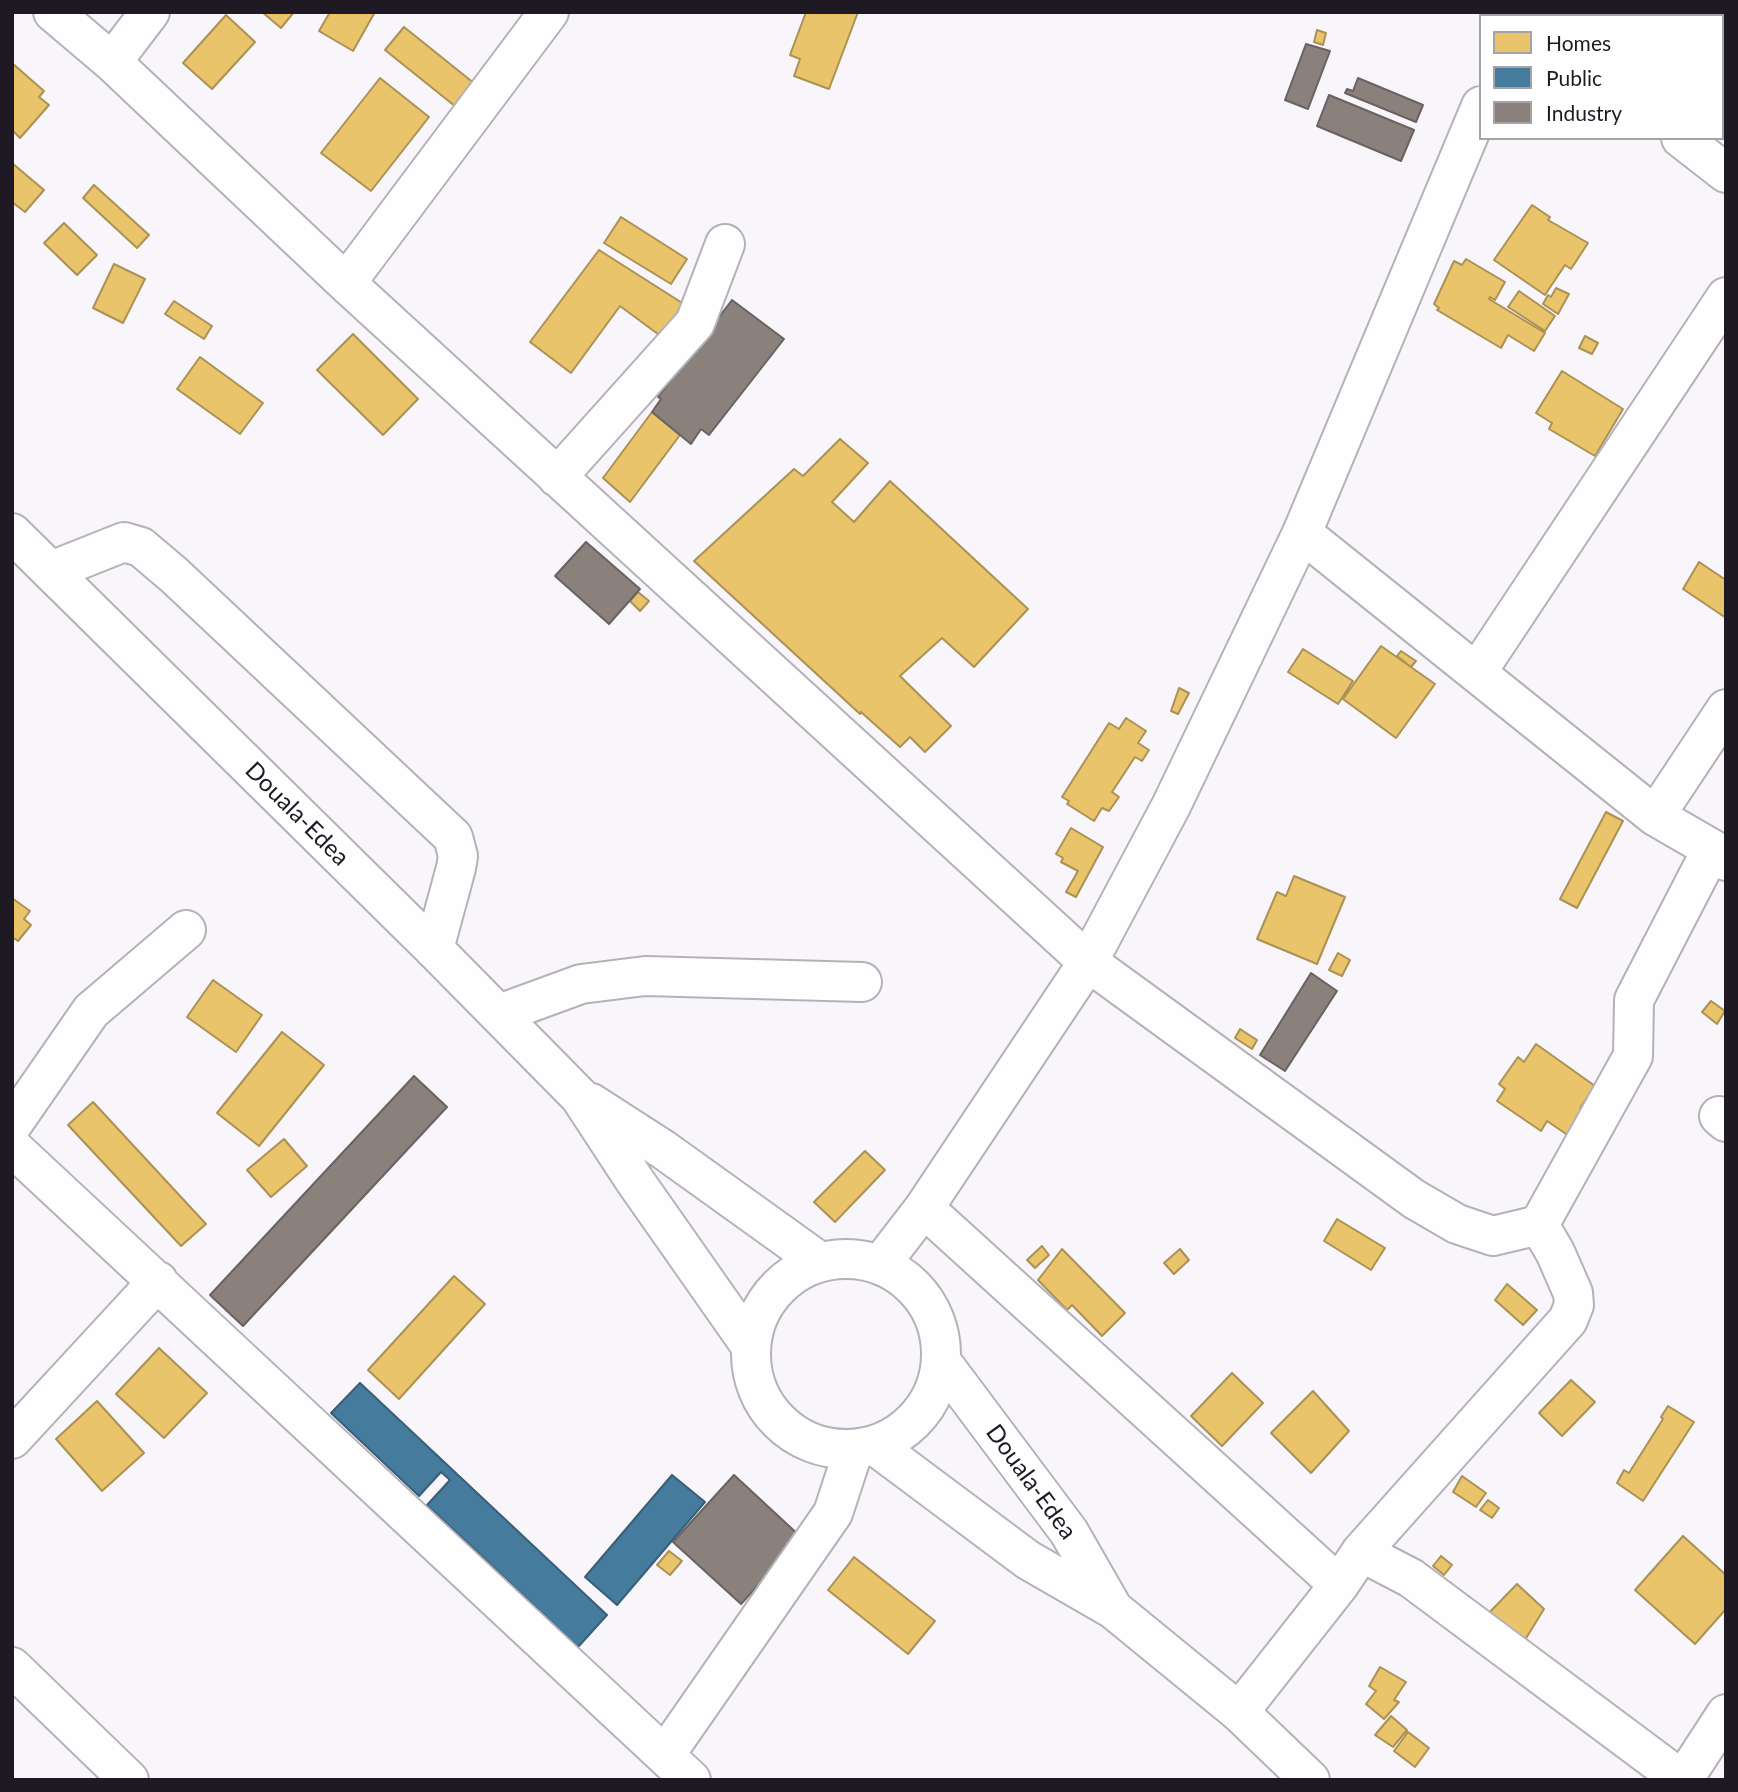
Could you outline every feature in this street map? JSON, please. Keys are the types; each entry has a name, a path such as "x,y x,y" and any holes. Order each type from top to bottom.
{"main road":[{"path":"53,12 112,62 346,283 1088,962 1403,1191 1446,1218 1493,1236 1539,1225 1633,1056 1634,1000 1719,855 1655,816 1302,533"},
{"path":"112,62 150,12"},
{"path":"346,283 549,12"},
{"path":"880,1265 925,1208 1088,962 1171,806 1302,533 1479,111"},
{"path":"1684,140 1726,173"},
{"path":"557,477 695,323 725,244"},
{"path":"1477,672 1726,297"},
{"name":"Douala-Edea","path":"12,533 434,949 580,1097 635,1181 750,1345"},
{"path":"51,570 124,542 141,547 184,584 453,838 458,856 456,868 434,949"},
{"path":"1655,816 1726,709"},
{"path":"12,1125 91,1011 186,930"},
{"path":"499,1014 581,984 645,976 862,982"},
{"name":"Douala-Edea","path":"580,1097 664,1150 820,1262"},
{"path":"12,1147 678,1768 833,1513 864,1447"},
{"path":"925,1208 1339,1585"},
{"path":"1239,1712 1339,1585 1361,1552 1568,1320 1574,1305 1573,1293 1555,1252 1539,1225"},
{"path":"861,1260 880,1265 898,1274 914,1287 935,1321 940,1340 941,1361 935,1388 921,1413 900,1432 864,1447 833,1448 813,1443 794,1434 778,1421 756,1386 750,1345 761,1308 786,1279 820,1262 861,1260"},
{"path":"12,1439 158,1281"},
{"name":"Douala-Edea","path":"941,1361 1069,1532 1113,1609"},
{"name":"Douala-Edea","path":"864,1447 1028,1560 1113,1609 1239,1712 1310,1780"},
{"path":"1361,1552 1411,1578 1683,1780 1726,1714"},
{"path":"12,1667 129,1780"}],"building: Homes":[{"path":"262,12 294,12 281,28"},
{"path":"330,12 375,12 353,51 319,31"},
{"path":"806,12 858,12 829,89 794,76 800,59 790,55"},
{"path":"1568,12 1650,14 1571,14"},
{"path":"226,15 255,42 212,89 183,63"},
{"path":"404,27 480,88 461,111 385,50"},
{"path":"1317,30 1326,33 1323,45 1314,42"},
{"path":"12,63 44,91 39,97 49,105 20,138 12,130"},
{"path":"380,78 429,117 371,191 321,153"},
{"path":"12,163 44,190 25,212 12,202"},
{"path":"94,185 149,235 137,248 83,198"},
{"path":"1532,205 1550,217 1548,220 1588,243 1571,269 1565,265 1545,295 1494,260"},
{"path":"621,217 687,259 671,284 604,243"},
{"path":"64,223 97,255 77,275 44,243"},
{"path":"599,250 687,306 666,340 620,306 571,373 530,342"},
{"path":"1466,259 1505,282 1495,300 1490,297 1489,299 1545,333 1534,351 1508,335 1501,348 1437,310 1439,308 1434,304 1454,261 1462,265"},
{"path":"114,264 145,279 123,323 93,308"},
{"path":"1556,288 1569,294 1558,314 1543,304"},
{"path":"1519,291 1555,316 1545,331 1508,307"},
{"path":"174,301 212,326 204,339 165,314"},
{"path":"353,334 418,399 383,435 317,370"},
{"path":"1585,336 1598,343 1592,354 1579,348"},
{"path":"200,357 263,403 240,434 177,389"},
{"path":"1562,371 1623,409 1595,456 1549,429 1552,423 1536,413"},
{"path":"652,412 680,435 630,502 603,478"},
{"path":"840,439 868,463 832,502 854,522 890,481 1028,609 974,667 942,638 900,676 951,726 925,752 910,737 900,747 861,712 860,714 694,561 794,469 803,476"},
{"path":"1699,562 1726,580 1726,618 1683,589"},
{"path":"638,592 649,601 640,611 630,601"},
{"path":"1381,646 1435,684 1396,738 1343,699"},
{"path":"1303,649 1353,681 1338,704 1288,672"},
{"path":"1401,651 1416,661 1411,667 1397,656"},
{"path":"1179,688 1189,693 1178,714 1171,711"},
{"path":"1126,718 1146,731 1138,743 1149,750 1142,761 1135,757 1112,792 1119,797 1109,811 1102,808 1094,821 1067,804 1069,801 1062,797 1109,723 1119,729"},
{"path":"1606,812 1623,821 1577,908 1560,899"},
{"path":"1071,828 1103,847 1076,897 1066,892 1078,871 1061,862 1063,858 1056,854"},
{"path":"1294,876 1345,897 1317,964 1257,939 1277,892 1286,896"},
{"path":"12,898 30,911 24,919 31,925 18,941 12,937"},
{"path":"1338,953 1350,960 1342,976 1329,970"},
{"path":"213,980 262,1015 236,1052 187,1017"},
{"path":"1711,1001 1725,1011 1717,1024 1702,1012"},
{"path":"1240,1029 1257,1040 1252,1049 1235,1038"},
{"path":"282,1032 324,1065 259,1146 217,1113"},
{"path":"1536,1044 1595,1086 1580,1108 1586,1112 1569,1136 1547,1121 1541,1131 1497,1101 1505,1089 1499,1084 1518,1057 1524,1062"},
{"path":"93,1102 206,1224 181,1246 68,1125"},
{"path":"284,1139 307,1166 271,1197 247,1170"},
{"path":"865,1151 885,1170 835,1222 814,1202"},
{"path":"1337,1219 1385,1248 1371,1270 1324,1241"},
{"path":"1042,1246 1049,1255 1035,1268 1027,1260"},
{"path":"1062,1249 1125,1313 1102,1336 1072,1305 1067,1310 1038,1280"},
{"path":"1180,1249 1189,1260 1174,1274 1164,1263"},
{"path":"454,1276 485,1304 399,1399 368,1370"},
{"path":"1507,1284 1537,1310 1523,1325 1495,1300"},
{"path":"159,1348 207,1393 164,1438 116,1394"},
{"path":"1232,1373 1263,1403 1222,1446 1191,1416"},
{"path":"1571,1380 1595,1402 1562,1436 1539,1413"},
{"path":"1313,1391 1349,1431 1311,1473 1271,1433"},
{"path":"97,1401 144,1453 102,1491 56,1439"},
{"path":"1668,1406 1694,1422 1643,1501 1617,1483 1624,1470 1629,1473 1663,1419 1661,1417"},
{"path":"1462,1476 1486,1493 1476,1507 1453,1492"},
{"path":"1488,1500 1499,1508 1492,1518 1480,1510"},
{"path":"1683,1536 1726,1575 1726,1609 1695,1644 1635,1590"},
{"path":"669,1551 682,1561 670,1575 657,1565"},
{"path":"1441,1556 1452,1565 1444,1575 1433,1566"},
{"path":"854,1557 935,1621 908,1654 828,1590"},
{"path":"1517,1584 1544,1609 1520,1648 1484,1618"},
{"path":"1380,1667 1406,1682 1394,1700 1399,1702 1384,1719 1366,1704 1376,1691 1369,1686"},
{"path":"1391,1716 1407,1730 1393,1747 1375,1735"},
{"path":"1408,1732 1429,1748 1415,1767 1394,1751"}],"building: Public":[{"path":"360,1383 607,1615 578,1647 427,1505 450,1480 441,1472 419,1496 331,1413"},
{"path":"672,1475 705,1502 617,1605 585,1577"}],"building: Industry":[{"path":"1306,44 1330,51 1308,109 1285,100"},
{"path":"1358,78 1423,105 1416,122 1345,93 1347,89 1353,91"},
{"path":"1329,95 1414,130 1401,161 1317,126"},
{"path":"732,300 784,339 709,435 701,429 691,444 652,412 661,399 658,397"},
{"path":"586,542 640,589 609,624 555,576"},
{"path":"1311,973 1337,991 1285,1071 1260,1055"},
{"path":"414,1076 447,1107 243,1326 210,1295"},
{"path":"734,1475 802,1538 741,1604 673,1542"}]}
